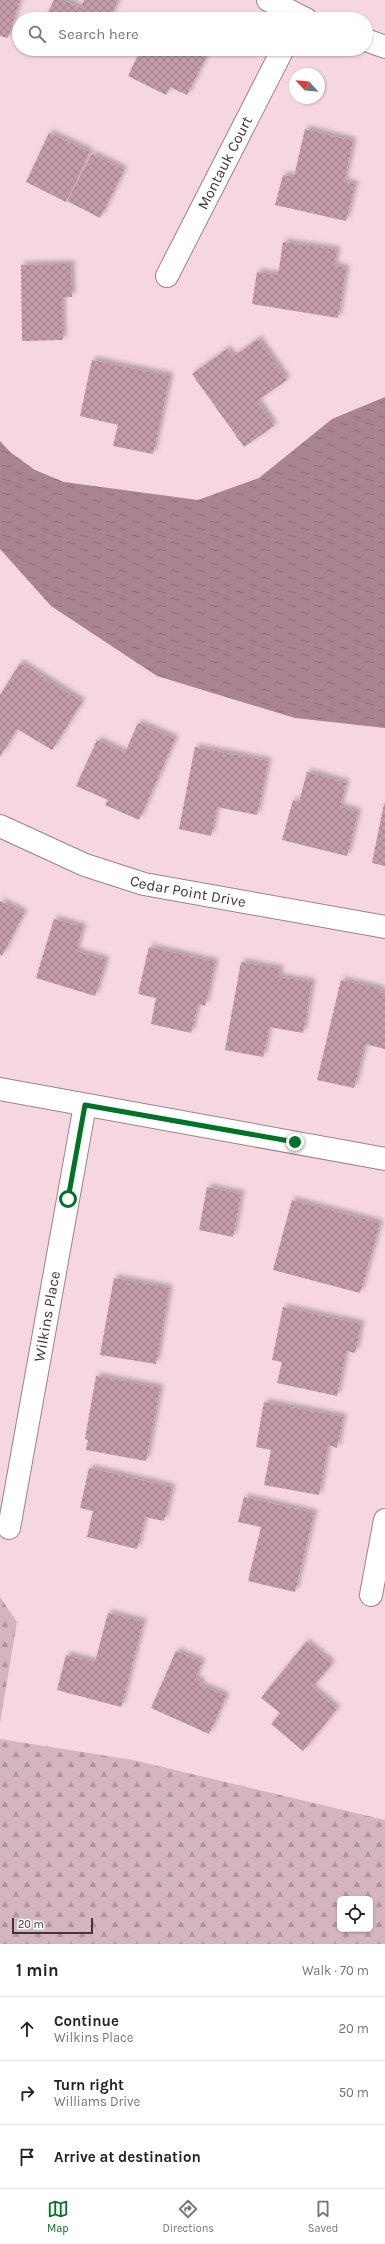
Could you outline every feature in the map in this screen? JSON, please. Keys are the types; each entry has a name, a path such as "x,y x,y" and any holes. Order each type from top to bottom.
{"street":[{"path":"268,0 290,12"},
{"path":"373,43 385,47"},
{"name":"Montauk Court","path":"167,276 279,56"},
{"name":"Cedar Point Drive","path":"0,826 85,865 144,884 385,927"},
{"path":"0,1090 385,1159"},
{"name":"Wilkins Place","path":"9,1528 85,1105"},
{"path":"371,1595 385,1520"}],"green space":[{"path":"0,1597 17,1622 0,1723"},
{"path":"0,1739 133,1760 385,1820 385,1944 0,1944"}],"water":[{"path":"385,397 385,728 295,718 157,676 51,606 0,549 0,441 10,452 35,470 64,482 198,500 259,478 332,419"}],"building":[{"path":"0,0 20,0 16,12 12,12 12,25 8,38 0,36"},
{"path":"54,0 63,0 81,8 84,0 118,0 113,12 48,12"},
{"path":"138,56 206,56 187,95 170,87 166,95 128,76"},
{"path":"305,129 353,141 344,182 355,184 346,221 275,205 283,175 294,177"},
{"path":"49,133 90,152 66,202 26,182"},
{"path":"92,154 124,170 100,218 67,201"},
{"path":"283,242 337,250 334,266 346,268 338,318 252,304 257,272 278,275"},
{"path":"71,264 72,297 62,297 63,340 22,341 21,265"},
{"path":"258,339 287,380 257,401 274,426 244,447 192,374 227,349 233,357"},
{"path":"92,360 170,376 153,454 113,446 118,425 80,416"},
{"path":"20,663 82,702 52,750 17,729 0,757 0,695"},
{"path":"138,723 175,739 139,820 105,805 108,800 76,786 97,740 125,753"},
{"path":"195,747 268,761 257,815 217,807 211,836 179,829"},
{"path":"307,772 346,783 340,807 358,812 347,856 282,840 293,800 299,802"},
{"path":"385,804 385,866 372,863"},
{"path":"0,901 24,913 2,956 0,955"},
{"path":"54,919 83,927 76,951 106,960 95,996 36,978"},
{"path":"149,947 215,962 205,1006 198,1004 191,1033 151,1024 156,998 138,994"},
{"path":"241,962 280,969 279,977 312,982 303,1033 269,1027 263,1057 225,1050"},
{"path":"341,980 381,989 380,992 385,993 385,1049 365,1044 354,1088 317,1080"},
{"path":"207,1187 241,1194 233,1237 199,1230"},
{"path":"292,1200 380,1223 360,1293 273,1270"},
{"path":"114,1278 169,1288 156,1364 100,1355"},
{"path":"283,1307 361,1324 355,1353 346,1351 337,1396 277,1383 282,1362 272,1360"},
{"path":"96,1376 160,1388 146,1461 86,1450 88,1440 85,1439"},
{"path":"264,1402 343,1417 337,1448 328,1445 319,1495 264,1485 271,1450 256,1447"},
{"path":"89,1468 172,1487 164,1521 145,1517 137,1549 87,1537 93,1511 80,1508"},
{"path":"244,1497 314,1513 295,1592 248,1581 261,1527 238,1522"},
{"path":"108,1613 143,1622 121,1707 57,1690 66,1655 95,1662"},
{"path":"306,1642 332,1664 312,1688 337,1709 303,1751 271,1724 280,1713 261,1698"},
{"path":"176,1651 202,1662 195,1679 202,1682 200,1685 226,1696 209,1734 151,1708"}],"route":[{"path":"68,1199 85,1105 295,1142"}]}
